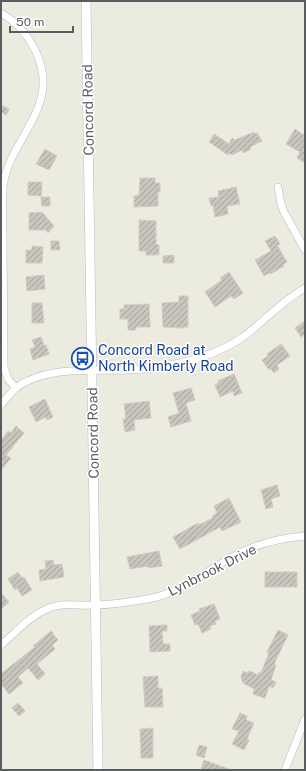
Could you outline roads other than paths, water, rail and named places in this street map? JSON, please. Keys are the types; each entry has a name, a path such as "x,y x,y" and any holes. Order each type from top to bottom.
{"main road":[{"name":"Concord Road","path":"86,1 93,371 98,770"}],"street":[{"path":"1,13 16,24 29,40 36,51 43,76 43,88 36,113 11,159 4,182 4,366 8,379 16,388"},
{"path":"278,187 284,212 305,250"},
{"path":"1,405 16,388 40,375 59,372 151,368 208,354 222,349 243,337 280,304 305,288"},
{"name":"Lynbrook Drive","path":"1,645 28,621 48,608 65,604 95,606 164,595 177,590 251,548 288,537 305,536"},
{"path":"285,770 305,719"}],"place":[{"name":"Concord Road at North Kimberly Road","path":"82,358"}]}
